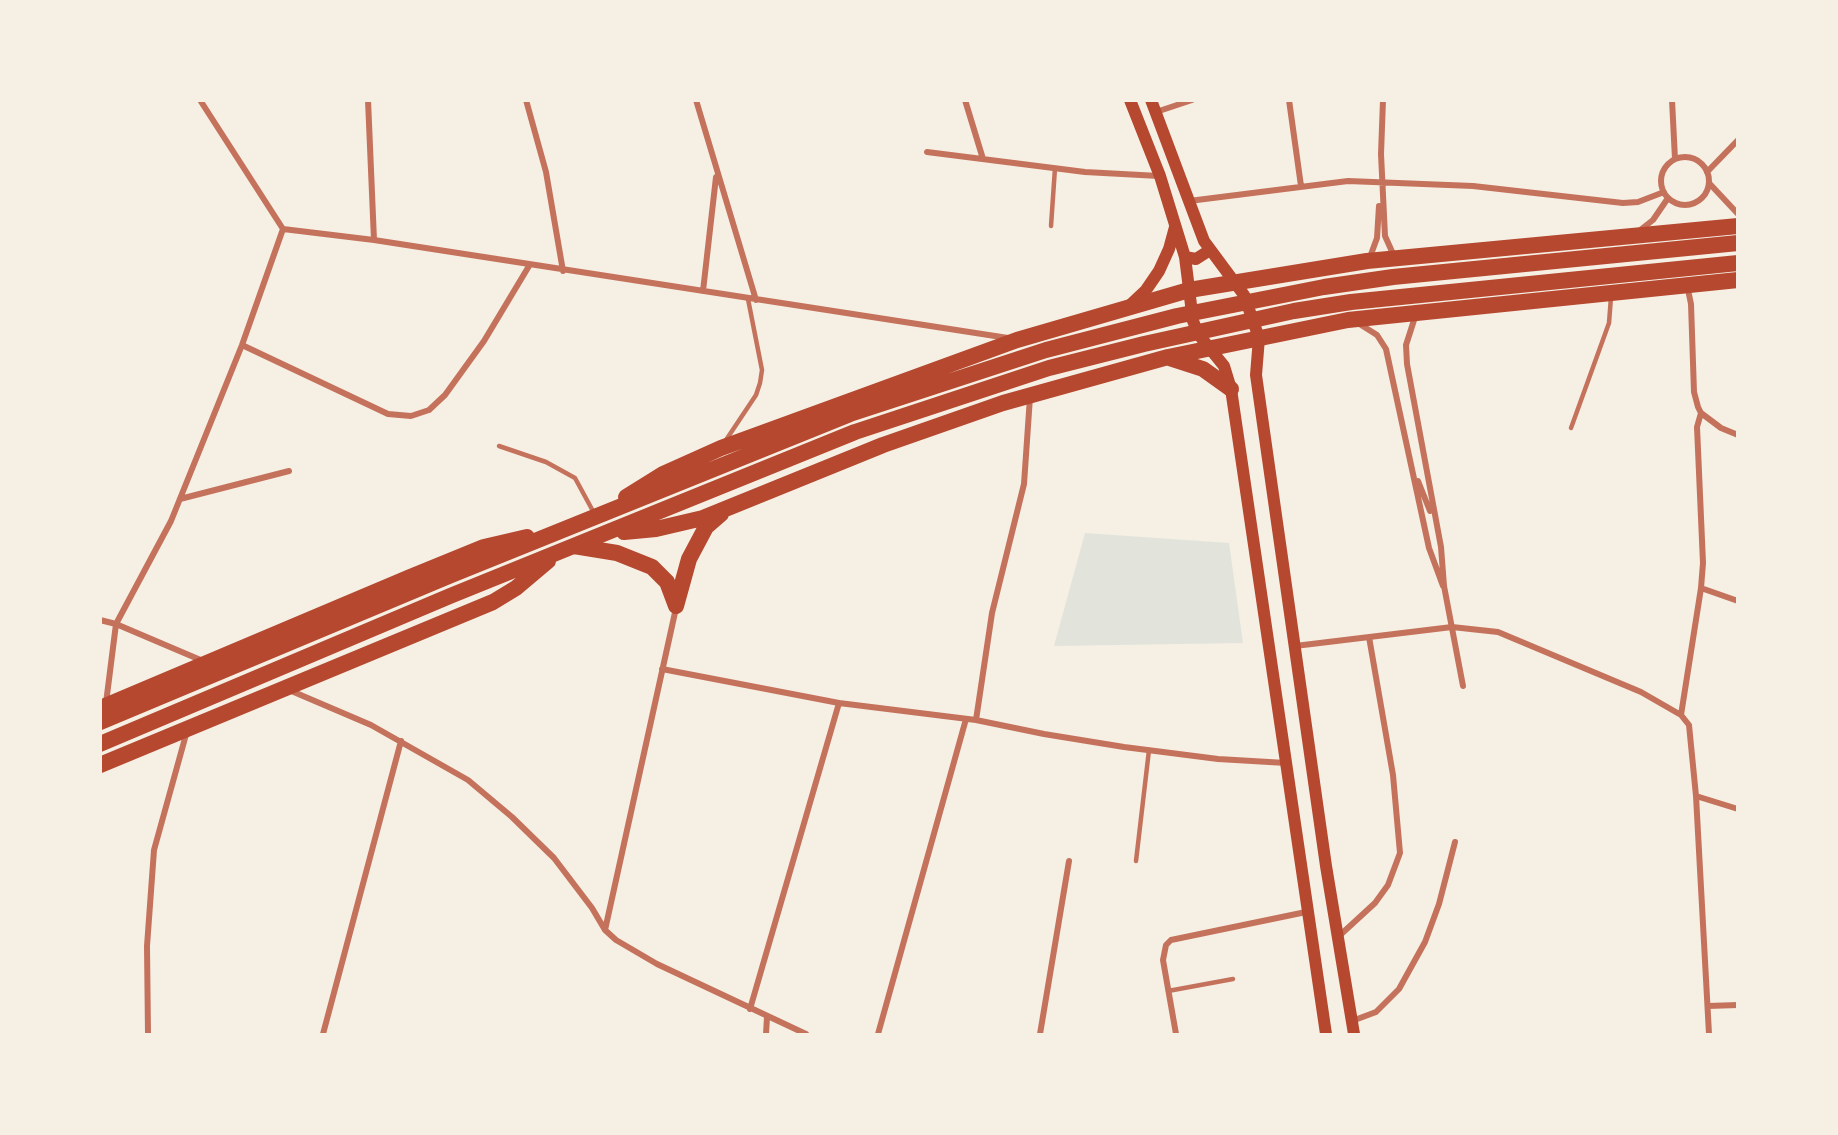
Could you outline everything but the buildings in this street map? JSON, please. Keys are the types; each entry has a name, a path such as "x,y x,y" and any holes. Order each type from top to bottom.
{"highway":[{"path":"601,514 643,485 721,448 1017,340 1190,290 1367,261 1737,226"},
{"path":"102,712 451,575 850,414 986,368 1177,316 1298,291 1394,278 1737,243"},
{"path":"100,744 450,596 855,432 1016,379 1122,349 1249,319 1351,302 1737,263"},
{"path":"608,532 680,525 883,446 1030,394 1168,357 1348,320 1737,280"},
{"path":"1168,357 1203,369 1231,389"},
{"path":"676,606 689,559 697,542 706,527 726,509"},
{"path":"102,712 205,662 484,547 518,538 552,534"},
{"path":"574,546 617,553 652,567 667,582 676,606"},
{"path":"100,765 283,687 493,602 516,588 556,553"}],"main road":[{"path":"1130,100 1160,176 1185,257 1193,321 1209,348 1224,366 1231,389 1306,912 1326,1035"},
{"path":"1153,106 1188,201 1210,250 1235,281 1251,309 1259,338 1256,375 1337,938 1354,1035"},
{"path":"1128,307 1146,290 1160,271 1170,249 1175,226"},
{"path":"1185,257 1196,259 1210,250"}],"street":[{"path":"200,100 283,229"},
{"path":"368,100 374,240"},
{"path":"526,100 546,172 563,271"},
{"path":"696,100 716,173 746,259 756,300"},
{"path":"965,100 983,159"},
{"path":"1153,106 1192,100"},
{"path":"1288,100 1300,186"},
{"path":"1367,261 1377,238 1383,100"},
{"path":"1672,100 1675,159"},
{"path":"1707,171 1737,140"},
{"path":"927,152 1055,168 1160,176"},
{"path":"1188,201 1348,181 1473,186 1623,203 1666,195 1680,204 1693,203 1704,195 1709,183 1707,171 1697,160 1682,157 1675,159 1662,173 1666,195 1653,220 1630,236"},
{"path":"703,291 716,173"},
{"path":"1381,182 1385,236 1396,258"},
{"path":"1709,183 1737,214"},
{"path":"283,229 374,240 529,266 1017,340"},
{"path":"102,712 116,624 171,521 243,345 283,229"},
{"path":"243,345 388,414 411,416 429,410 445,395 484,340 529,266"},
{"path":"1687,285 1691,304 1694,392 1701,412 1721,428 1737,435"},
{"path":"1418,311 1410,327 1406,345 1410,380 1441,547 1444,586 1463,686"},
{"path":"1348,320 1364,326 1377,335 1386,348 1432,562 1444,586"},
{"path":"1395,382 1410,380"},
{"path":"976,720 992,613 1024,484 1030,394"},
{"path":"1682,714 1703,563 1697,449 1697,428 1701,412"},
{"path":"1412,467 1435,522"},
{"path":"180,499 289,471"},
{"path":"1701,588 1737,601"},
{"path":"604,930 676,606"},
{"path":"100,621 116,624 205,662 283,687 401,741 468,780 513,817 554,858 592,908 604,930 616,940 649,959 806,1035"},
{"path":"1295,646 1452,627 1498,632 1641,692 1682,714 1689,725 1696,796 1709,1035"},
{"path":"1337,938 1375,903 1388,885 1400,853 1395,792 1369,637"},
{"path":"662,669 839,703 966,718 1044,734 1149,750 1251,762 1286,763"},
{"path":"750,1009 839,703"},
{"path":"878,1035 966,718"},
{"path":"148,1035 147,946 154,850 188,727"},
{"path":"323,1035 401,741"},
{"path":"1696,796 1737,808"},
{"path":"1351,1022 1376,1012 1399,989 1425,942 1439,904 1455,842"},
{"path":"1040,1035 1069,861"},
{"path":"1176,1035 1163,960 1166,945 1171,940 1306,912"},
{"path":"1708,1006 1737,1005"},
{"path":"766,1035 767,1017"}],"lane":[{"path":"1051,226 1055,168"},
{"path":"1571,428 1609,323 1612,292"},
{"path":"721,448 756,395 760,383 762,370 748,299"},
{"path":"498,446 546,462 575,477 601,514"},
{"path":"1136,861 1149,750"},
{"path":"1168,991 1233,979"}],"shaded area":[{"path":"1085,533 1229,543 1243,643 1054,646"}]}
